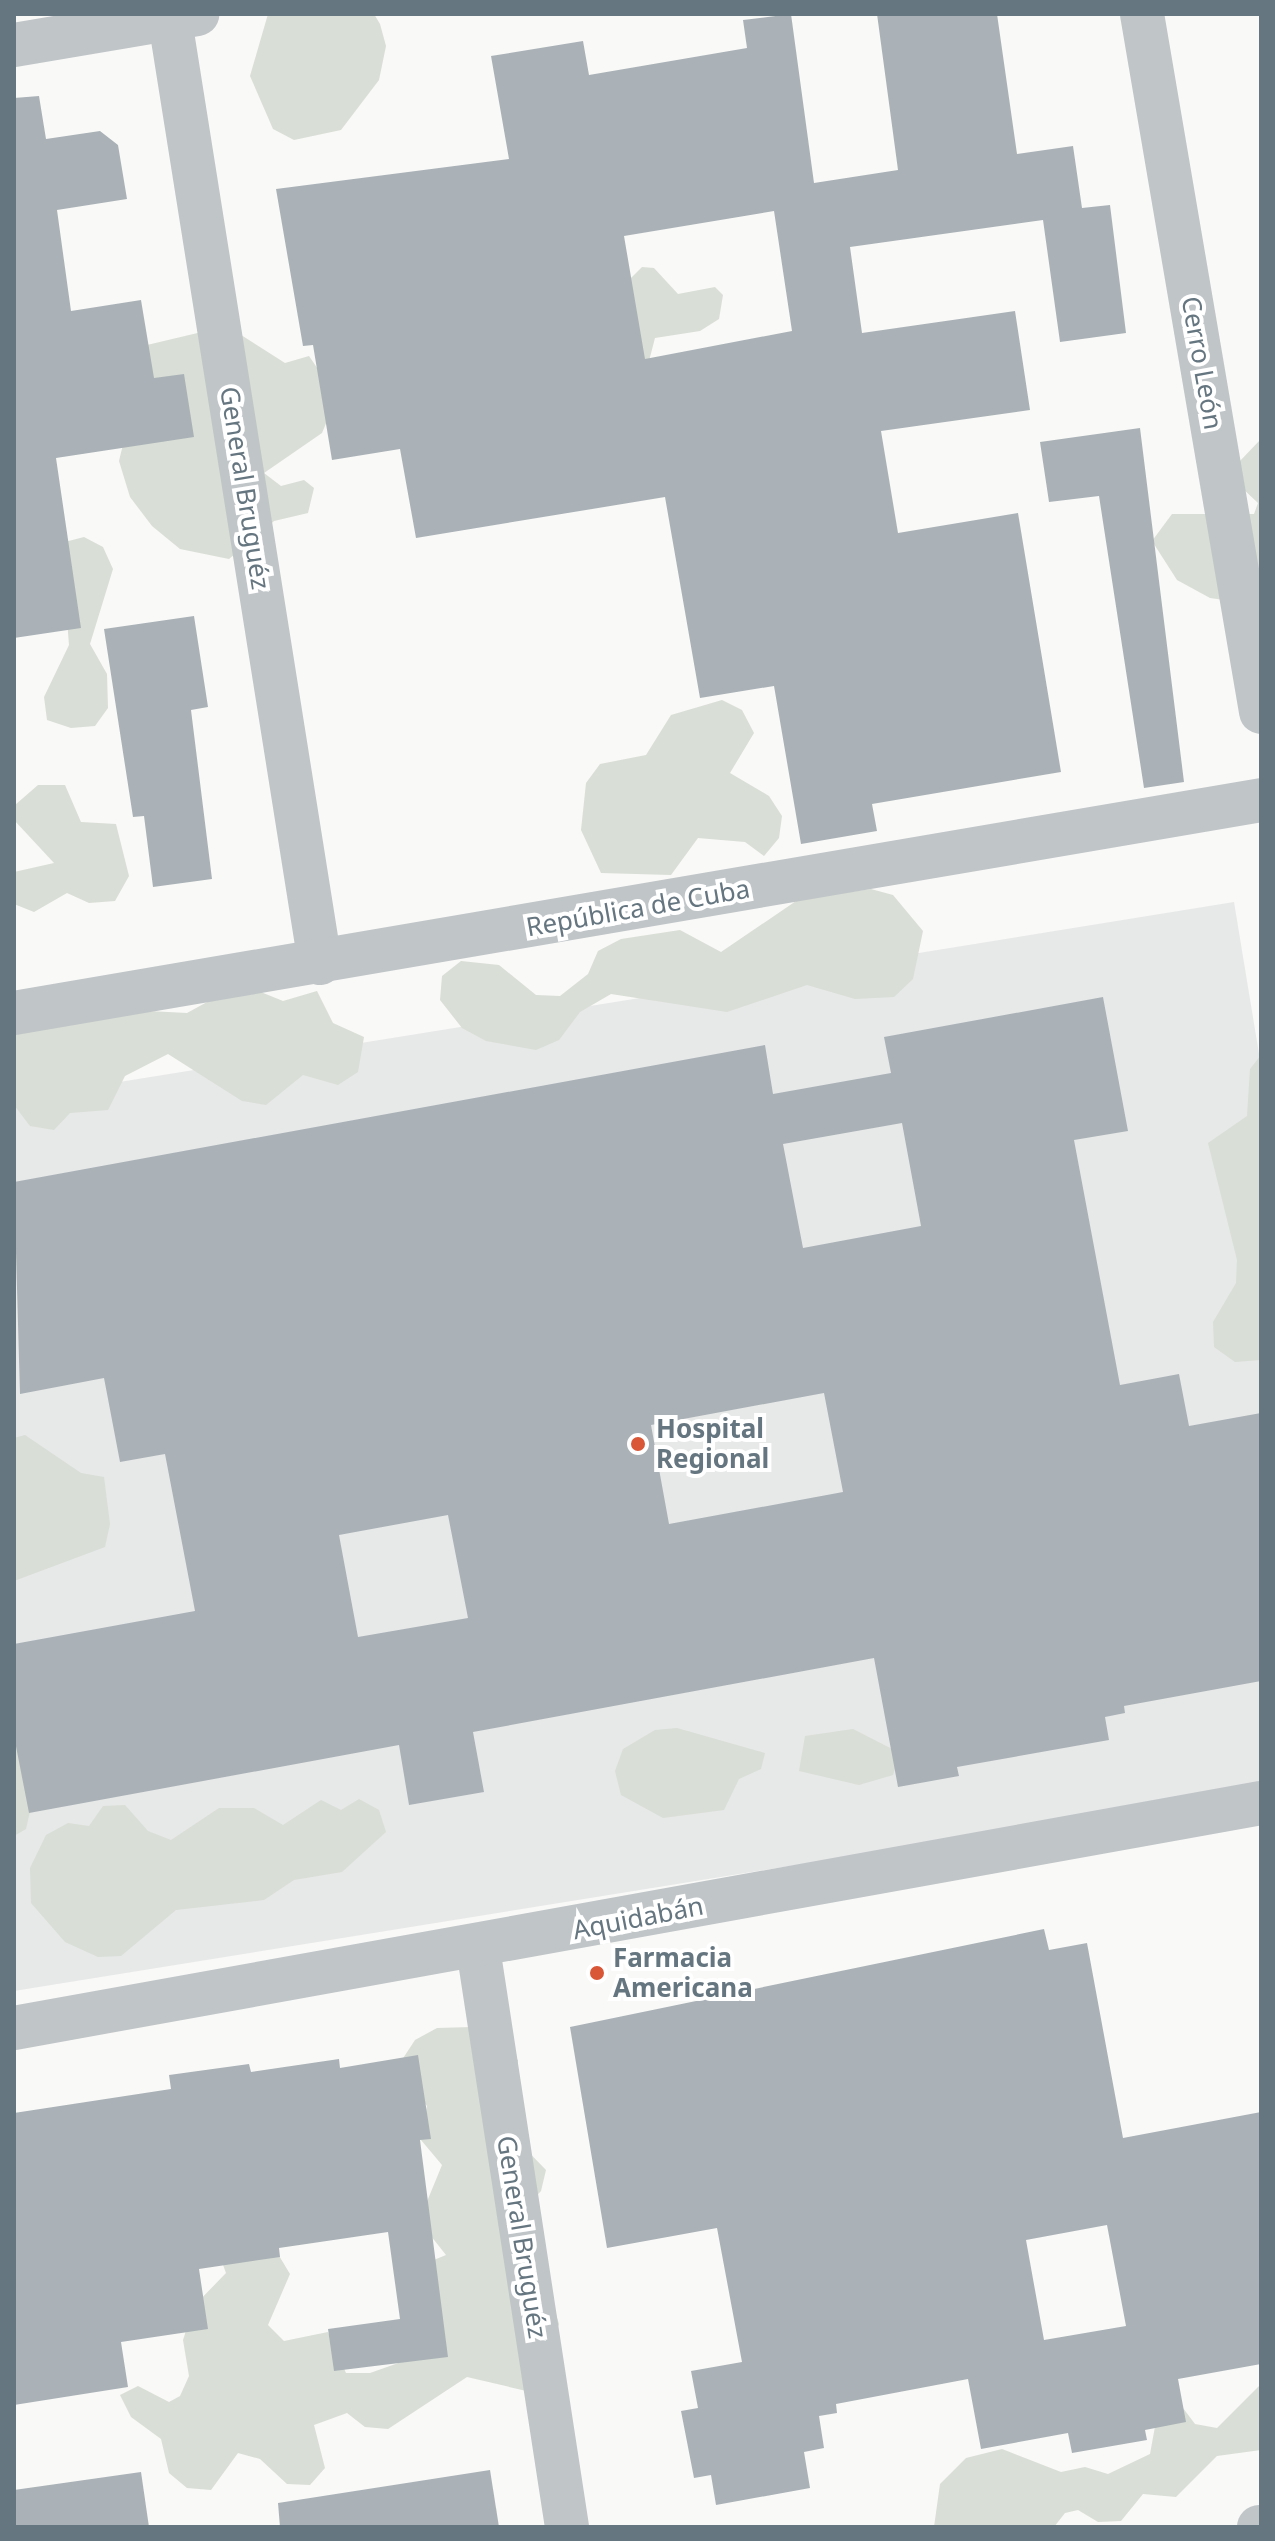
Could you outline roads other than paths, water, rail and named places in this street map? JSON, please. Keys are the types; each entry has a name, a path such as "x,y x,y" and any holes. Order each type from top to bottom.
{"street":[{"name":"Cerro León","path":"1142,14 1261,712"},
{"path":"14,45 179,16"},
{"name":"General Bruguéz","path":"179,16 320,963"},
{"name":"República de Cuba","path":"14,1013 1261,800"},
{"name":"Aquidabán","path":"14,2028 478,1948 1261,1803"},
{"name":"General Bruguéz","path":"478,1948 567,2527"}],"place":[{"name":"Hospital Regional","path":"638,1444"},
{"name":"Farmacia Americana","path":"597,1973"}]}
